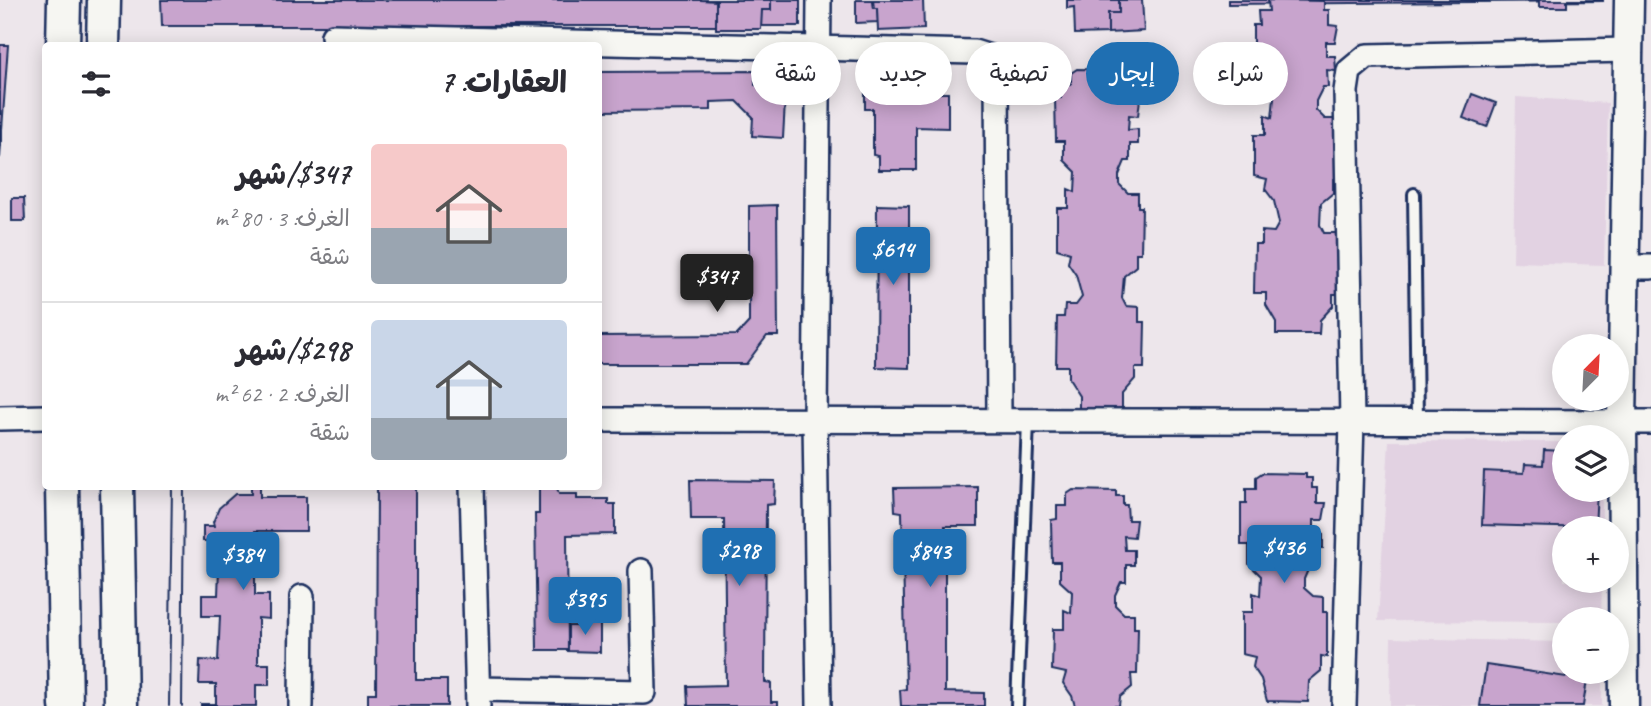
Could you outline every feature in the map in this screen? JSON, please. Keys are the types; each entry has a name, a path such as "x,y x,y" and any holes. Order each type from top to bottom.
{"main road":[{"path":"63,42 64,0"},
{"path":"103,42 104,0"},
{"path":"62,490 66,706"},
{"path":"117,490 121,706"}],"street":[{"path":"817,42 819,0"},
{"path":"1623,706 1622,422 1638,267 1628,50 1629,0"},
{"path":"333,36 597,42"},
{"path":"602,42 751,46"},
{"path":"841,48 974,52 990,57 997,74 999,420"},
{"path":"1344,706 1352,421 1346,91 1349,71 1367,56 1628,50"},
{"path":"817,105 815,420 819,706"},
{"path":"0,418 42,417"},
{"path":"602,419 1651,422"},
{"path":"472,490 478,698 644,692 641,571"},
{"path":"301,706 302,597"}],"lane":[{"path":"1414,194 1418,421"},
{"path":"1017,706 1028,421"}],"shaded area":[{"path":"1516,97 1608,103 1604,265 1513,262"},
{"path":"1389,441 1552,442 1552,502 1602,502 1602,516 1552,516 1552,593 1602,593 1601,607 1552,607 1552,622 1378,621"},
{"path":"1391,638 1552,642 1552,684 1602,684 1602,706 1390,706"}],"building":[{"path":"161,0 800,0 800,26 162,26"},
{"path":"701,0 771,0 771,10 762,10 761,29 716,29 716,1"},
{"path":"856,0 873,0 874,8 877,8 878,22 856,23"},
{"path":"873,0 923,0 924,29 878,31 877,8 874,8"},
{"path":"1067,0 1119,0 1119,13 1108,13 1108,33 1075,34 1074,7 1067,8"},
{"path":"1119,0 1142,0 1144,31 1108,33 1108,13 1119,13"},
{"path":"1228,0 1603,0 1603,1 1228,4"},
{"path":"1268,0 1324,1 1324,10 1329,10 1329,25 1338,26 1335,42 1326,42 1326,56 1335,56 1336,71 1327,70 1328,87 1323,87 1316,101 1316,110 1325,119 1336,119 1335,134 1339,134 1339,179 1333,179 1333,193 1321,203 1320,225 1324,233 1336,233 1336,248 1342,248 1341,294 1333,294 1333,306 1320,320 1319,334 1276,334 1276,322 1266,305 1266,293 1254,293 1255,244 1262,244 1262,231 1274,232 1279,223 1274,201 1265,189 1267,179 1254,176 1254,135 1265,135 1265,115 1272,118 1273,105 1288,105 1288,42 1253,42 1253,25 1259,25 1258,11 1269,11"},
{"path":"1539,0 1567,0 1567,7 1539,7"},
{"path":"0,45 8,45 0,158"},
{"path":"1077,69 1086,69 1086,105 1139,105 1138,116 1129,115 1128,130 1138,129 1138,144 1130,144 1130,161 1125,161 1119,175 1119,184 1128,193 1138,193 1138,207 1142,207 1141,253 1136,253 1136,266 1124,276 1122,298 1126,306 1139,307 1139,322 1145,322 1144,368 1135,368 1135,379 1122,394 1122,408 1079,408 1079,396 1068,379 1068,366 1056,366 1057,317 1064,317 1065,305 1076,305 1082,297 1076,275 1068,263 1070,253 1057,249 1057,208 1068,208 1068,189 1075,192 1076,172 1064,160 1064,141 1056,141 1055,105 1072,105 1072,72"},
{"path":"751,71 751,105 785,105 783,138 752,136 753,117 737,101 711,102 711,110 602,111 602,72"},
{"path":"1472,94 1496,103 1487,127 1463,118"},
{"path":"865,105 948,105 948,128 916,127 916,170 879,170 879,156 873,155 873,109 865,109"},
{"path":"12,198 24,198 25,221 12,221"},
{"path":"777,205 778,336 767,336 746,364 602,364 602,336 737,335 749,322 749,206"},
{"path":"877,205 909,206 909,368 876,367"},
{"path":"1544,450 1552,450 1552,502 1596,502 1596,516 1552,516 1552,527 1482,525 1484,471 1524,473 1525,464 1543,465"},
{"path":"1262,473 1306,474 1306,478 1312,478 1312,488 1317,488 1317,503 1326,503 1323,520 1314,520 1314,534 1323,533 1323,548 1315,548 1315,565 1310,565 1304,579 1304,588 1313,596 1323,597 1323,612 1327,612 1327,657 1321,656 1321,671 1309,681 1308,702 1267,701 1261,679 1253,667 1255,657 1242,654 1242,612 1253,612 1253,593 1260,596 1261,576 1249,564 1249,545 1241,545 1241,503 1246,503 1246,489 1256,489 1256,477"},
{"path":"690,480 775,481 774,504 766,505 765,682 771,683 771,702 778,702 778,706 688,706 687,686 726,685 724,519 691,519"},
{"path":"978,487 978,526 945,526 945,692 984,693 984,706 901,706 900,690 906,689 902,512 895,511 894,488"},
{"path":"251,490 260,490 260,497 306,497 306,531 255,531 255,595 269,595 269,619 258,618 258,664 269,664 269,685 256,685 256,706 201,706 216,704 216,684 199,684 200,660 218,661 220,616 202,616 202,595 218,595 220,541 203,541 203,526 214,526 219,508 235,494 251,494"},
{"path":"377,490 416,490 416,680 447,680 447,706 368,706 368,693 376,693"},
{"path":"539,490 577,494 577,499 608,499 608,504 615,504 615,534 567,535 568,650 537,650 535,514 539,514"},
{"path":"1073,490 1116,491 1116,496 1123,496 1123,505 1127,505 1128,520 1136,520 1134,537 1124,536 1125,550 1134,550 1134,565 1126,565 1126,582 1121,582 1115,595 1115,605 1124,614 1134,614 1134,628 1138,628 1137,674 1131,674 1132,687 1120,697 1119,706 1075,706 1063,683 1066,673 1052,670 1053,629 1064,629 1064,610 1071,613 1072,592 1060,581 1060,562 1052,562 1051,520 1057,519 1057,506 1067,506 1067,494"},
{"path":"581,621 600,622 600,652 568,651 568,626 581,626"},
{"path":"1486,665 1552,675 1552,684 1586,684 1583,706 1480,706"}],"tram line":[{"path":"169,706 172,490"},
{"path":"182,706 184,490"}]}
